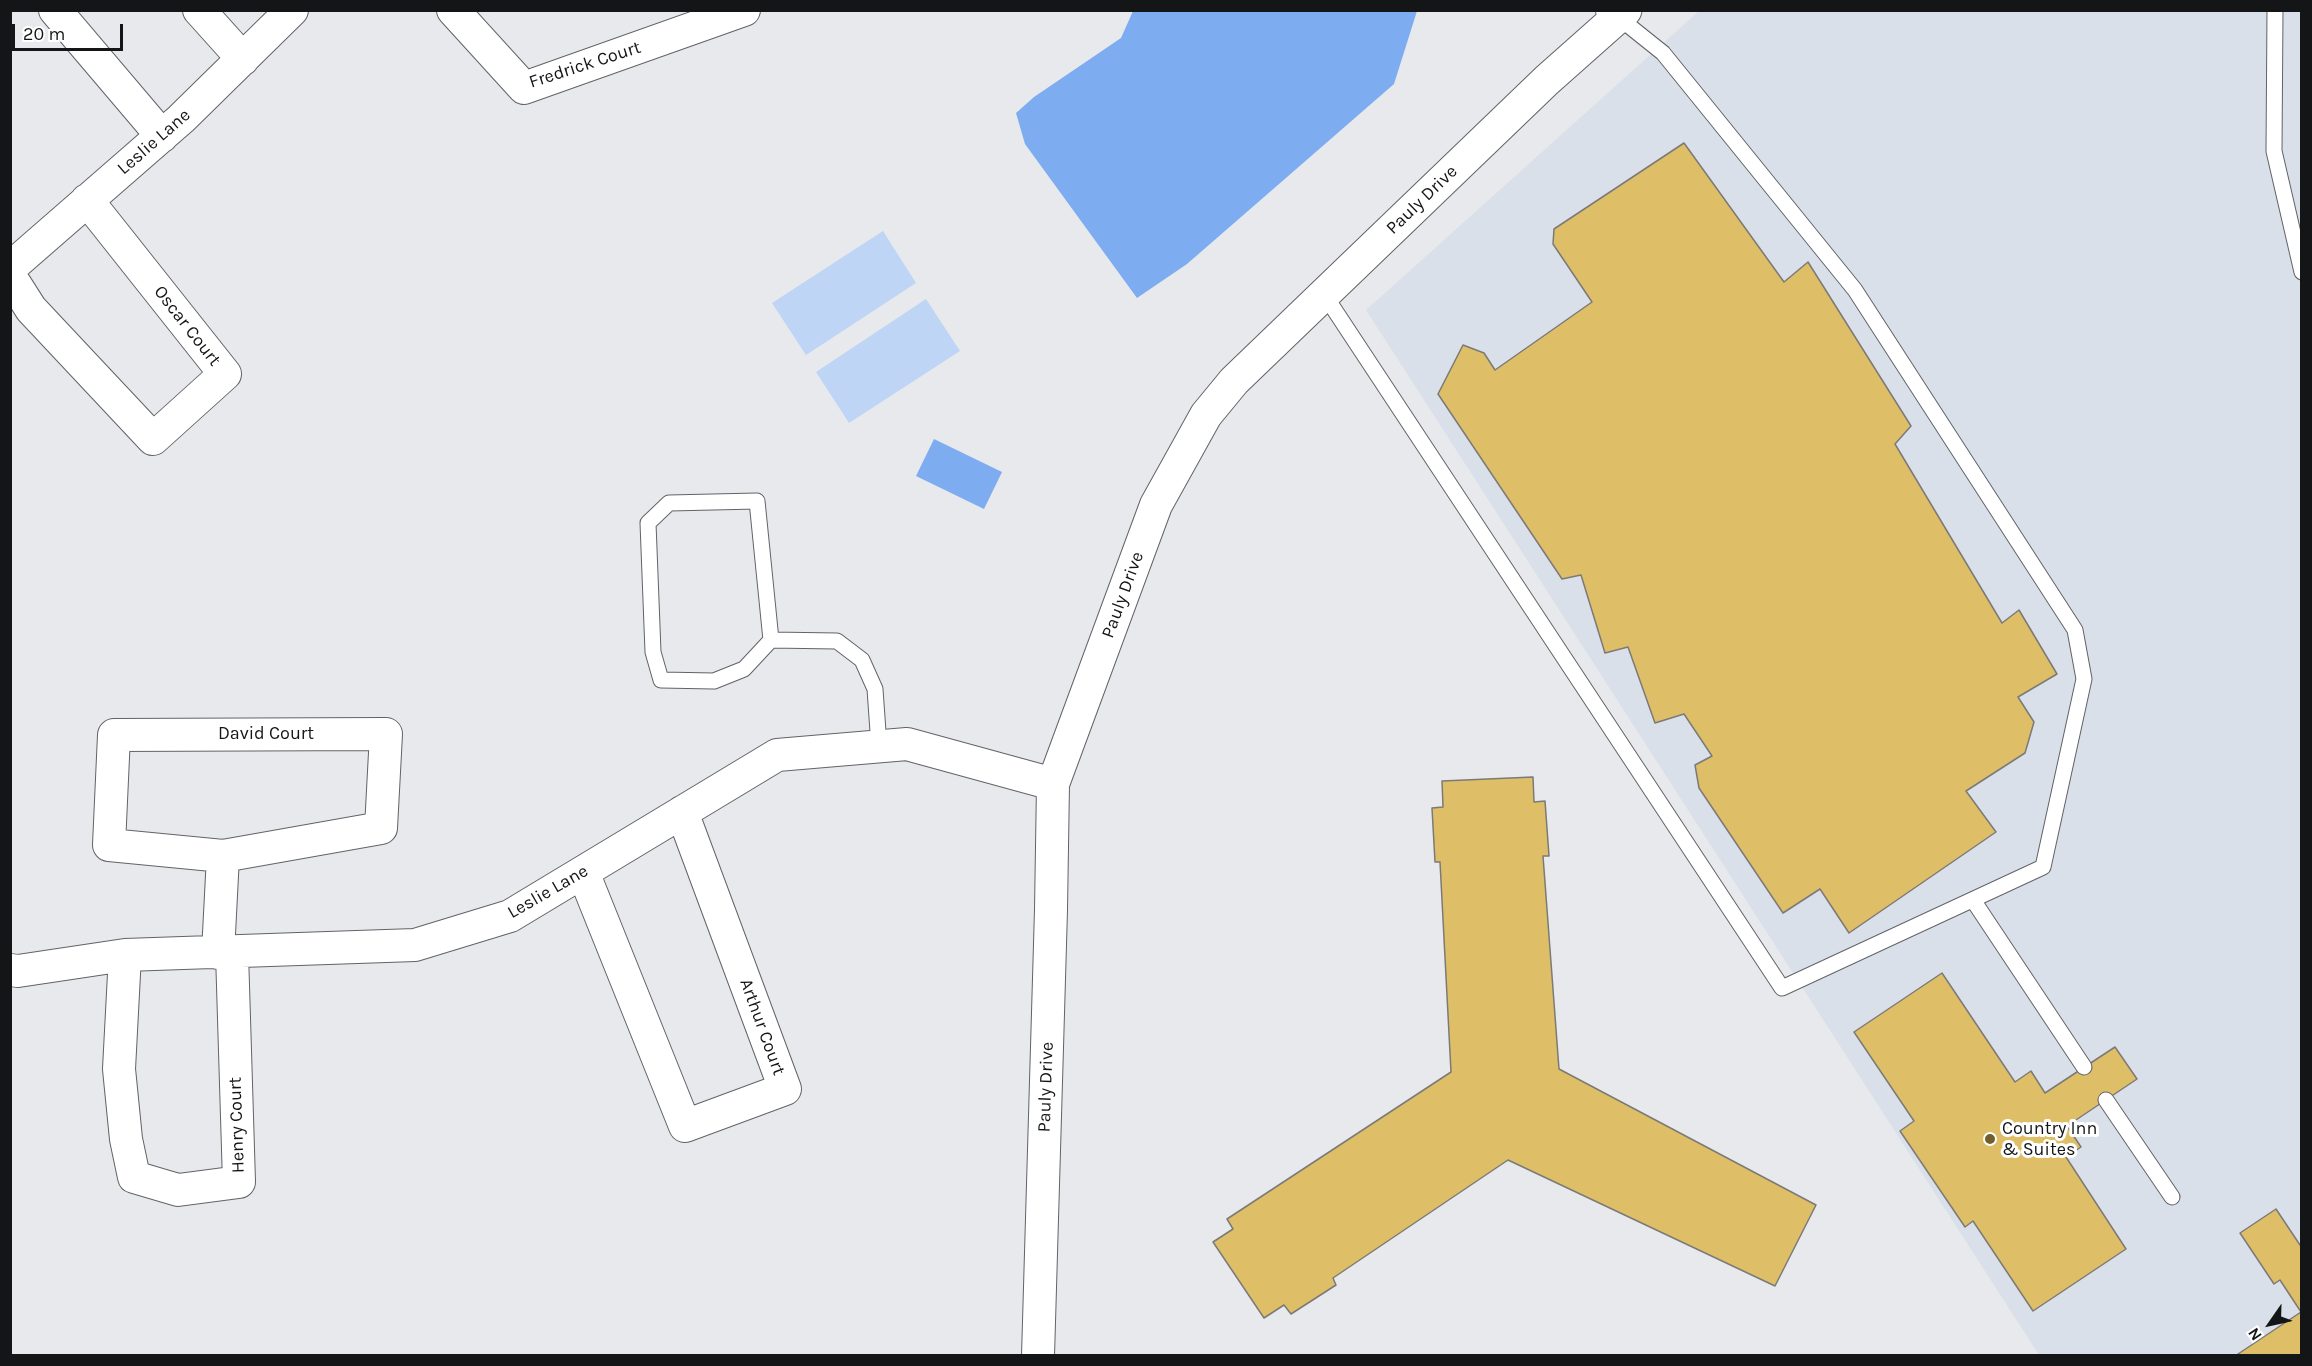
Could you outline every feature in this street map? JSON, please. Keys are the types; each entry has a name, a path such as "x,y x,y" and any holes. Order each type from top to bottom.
{"street":[{"path":"56,10 162,136"},
{"path":"199,10 243,59"},
{"name":"Leslie Lane","path":"10,268 162,136 292,10"},
{"name":"Fredrick Court","path":"453,10 524,88 744,10"},
{"name":"Pauly Drive","path":"1038,1356 1052,910 1053,784 1156,505 1200,425 1234,381 1618,13"},
{"name":"Oscar Court","path":"10,276 31,309 153,439 225,374 87,200"},
{"name":"David Court","path":"386,734 381,828 223,856 109,845 114,735 386,734"},
{"name":"Leslie Lane","path":"10,970 18,971 125,955 415,945 510,916 777,755 907,744 1053,784"},
{"name":"Arthur Court","path":"583,872 685,1126 785,1089 682,812"},
{"path":"223,856 225,953"},
{"name":"Henry Court","path":"125,955 119,1069 126,1139 134,1177 178,1190 239,1182 225,953"}],"lane":[{"path":"2275,10 2274,151 2294,206 2301,272"},
{"path":"1324,294 1782,988 2043,867 2084,679 2075,630 1855,290 1663,53 1618,13"},
{"path":"771,640 757,501 669,503 648,523 653,652 662,680 714,681 744,669 771,640 837,641 862,660 875,689 879,746"},
{"path":"1973,900 2084,1066"},
{"path":"2106,1100 2172,1197"}],"shaded area":[{"path":"1699,11 2301,11 2301,1355 2039,1355 1366,310"},
{"path":"883,231 916,283 806,355 772,303"},
{"path":"926,299 960,351 849,423 816,372"}],"water":[{"path":"1133,11 1417,11 1394,84 1187,264 1137,298 1025,144 1016,113 1034,97 1121,38"},
{"path":"934,439 1002,472 984,509 916,476"}],"building":[{"path":"1684,143 1784,282 1808,262 1911,426 1895,444 2002,623 2019,610 2057,674 2018,697 2034,722 2025,753 1966,791 1996,832 1849,933 1820,889 1783,913 1699,788 1695,765 1712,756 1684,714 1655,723 1628,647 1605,653 1581,575 1562,579 1438,394 1463,345 1484,353 1495,370 1592,302 1553,244 1554,229"},
{"path":"1533,777 1534,802 1545,801 1549,856 1543,856 1559,1069 1816,1205 1775,1286 1508,1160 1333,1278 1336,1285 1291,1314 1284,1305 1264,1318 1213,1242 1233,1229 1227,1219 1451,1072 1440,862 1435,862 1432,808 1443,807 1442,781"},
{"name":"Country Inn & Suites","path":"1942,973 2015,1082 2031,1071 2045,1093 2115,1047 2137,1079 2067,1126 2081,1147 2066,1157 2126,1249 2033,1311 1973,1221 1965,1227 1900,1131 1914,1121 1854,1032"},
{"path":"2276,1209 2302,1248 2301,1312 2280,1280 2274,1284 2240,1233"},
{"path":"2301,1312 2302,1356 2235,1356"}],"place":[{"name":"Country Inn & Suites","path":"1990,1139"}]}
